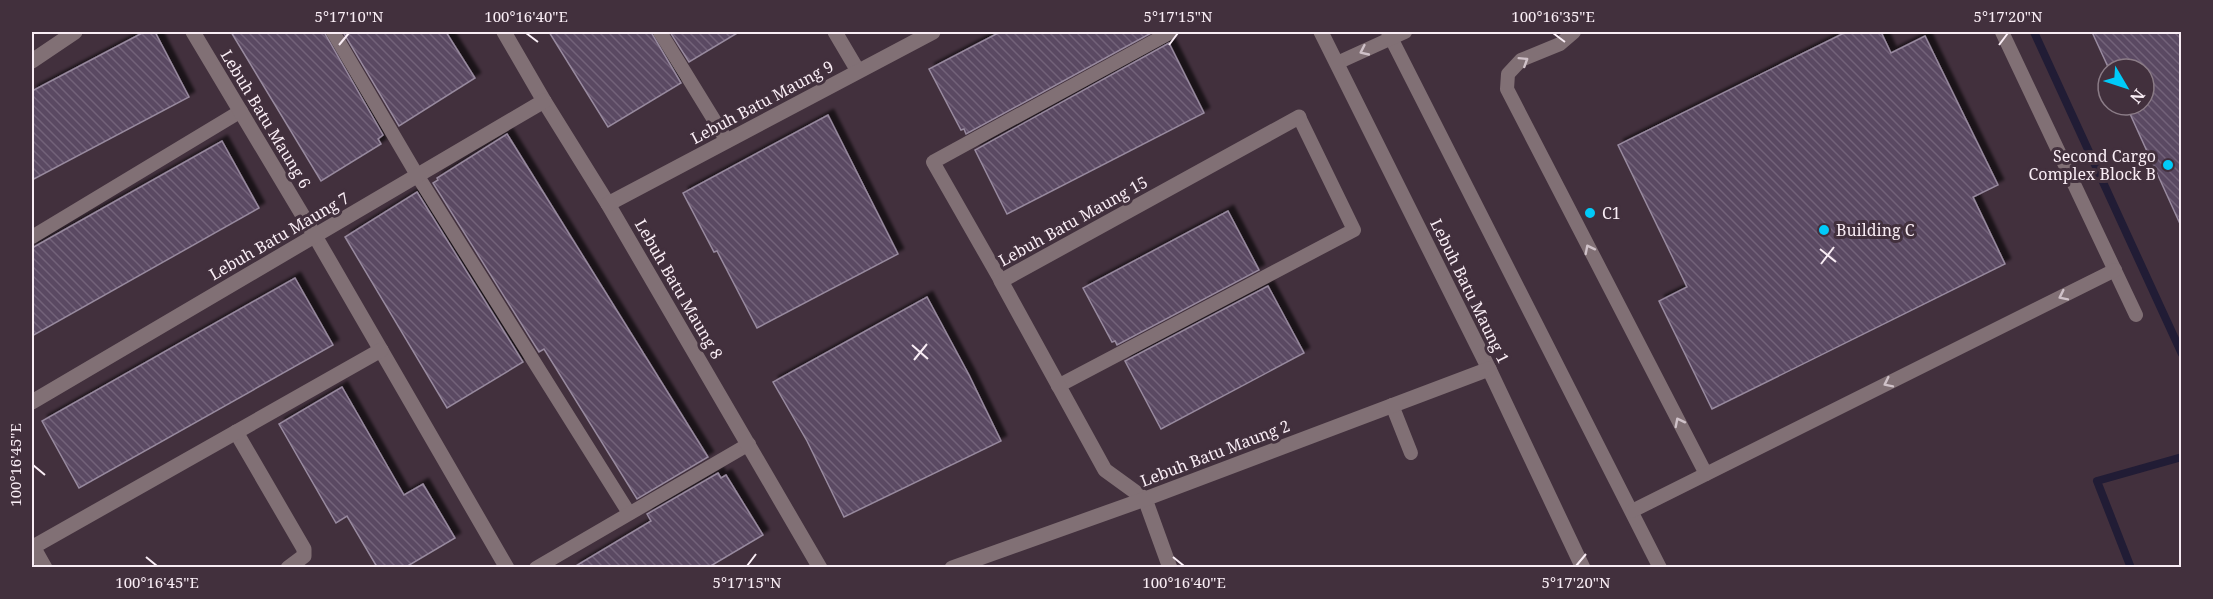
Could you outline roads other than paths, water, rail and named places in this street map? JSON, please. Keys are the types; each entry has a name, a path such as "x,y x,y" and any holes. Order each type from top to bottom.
{"street":[{"path":"32,61 75,32"},
{"name":"Lebuh Batu Maung 6","path":"193,32 315,236 507,567"},
{"name":"Lebuh Batu Maung 8","path":"504,32 608,204 820,567"},
{"path":"835,32 858,72"},
{"name":"Lebuh Batu Maung 9","path":"608,204 933,32"},
{"name":"Lebuh Batu Maung 1","path":"1324,32 1337,63 1489,369 1583,567"},
{"name":"Lebuh Batu Maung 7","path":"32,402 544,101"},
{"name":"Lebuh Batu Maung 15","path":"1145,499 1105,470 1001,281 1299,117"},
{"path":"45,567 32,546 381,350"},
{"name":"Lebuh Batu Maung 2","path":"952,567 1145,499 1489,369"},
{"path":"236,432 304,549 304,556 288,567"},
{"path":"1145,499 1170,567"}],"lane":[{"path":"333,32 417,176 629,513"},
{"path":"660,32 727,141"},
{"path":"1001,281 933,162 1171,32"},
{"path":"1337,63 1389,35 1405,32"},
{"path":"1574,32 1560,44 1521,60 1508,74 1507,89 1706,474"},
{"path":"2002,32 2136,315"},
{"path":"1389,35 1660,567"},
{"path":"32,237 241,111"},
{"path":"1058,386 1354,230 1299,117"},
{"path":"1632,511 2115,270"},
{"path":"1392,405 1411,453"},
{"path":"536,567 749,444"}],"waterway":[{"path":"2034,32 2182,354"},
{"path":"2131,568 2097,481 2182,457"}],"place":[{"name":"Second Cargo Complex Block B","path":"2168,165"},
{"name":"C1","path":"1590,213"},
{"name":"Building C","path":"1824,230"}]}
